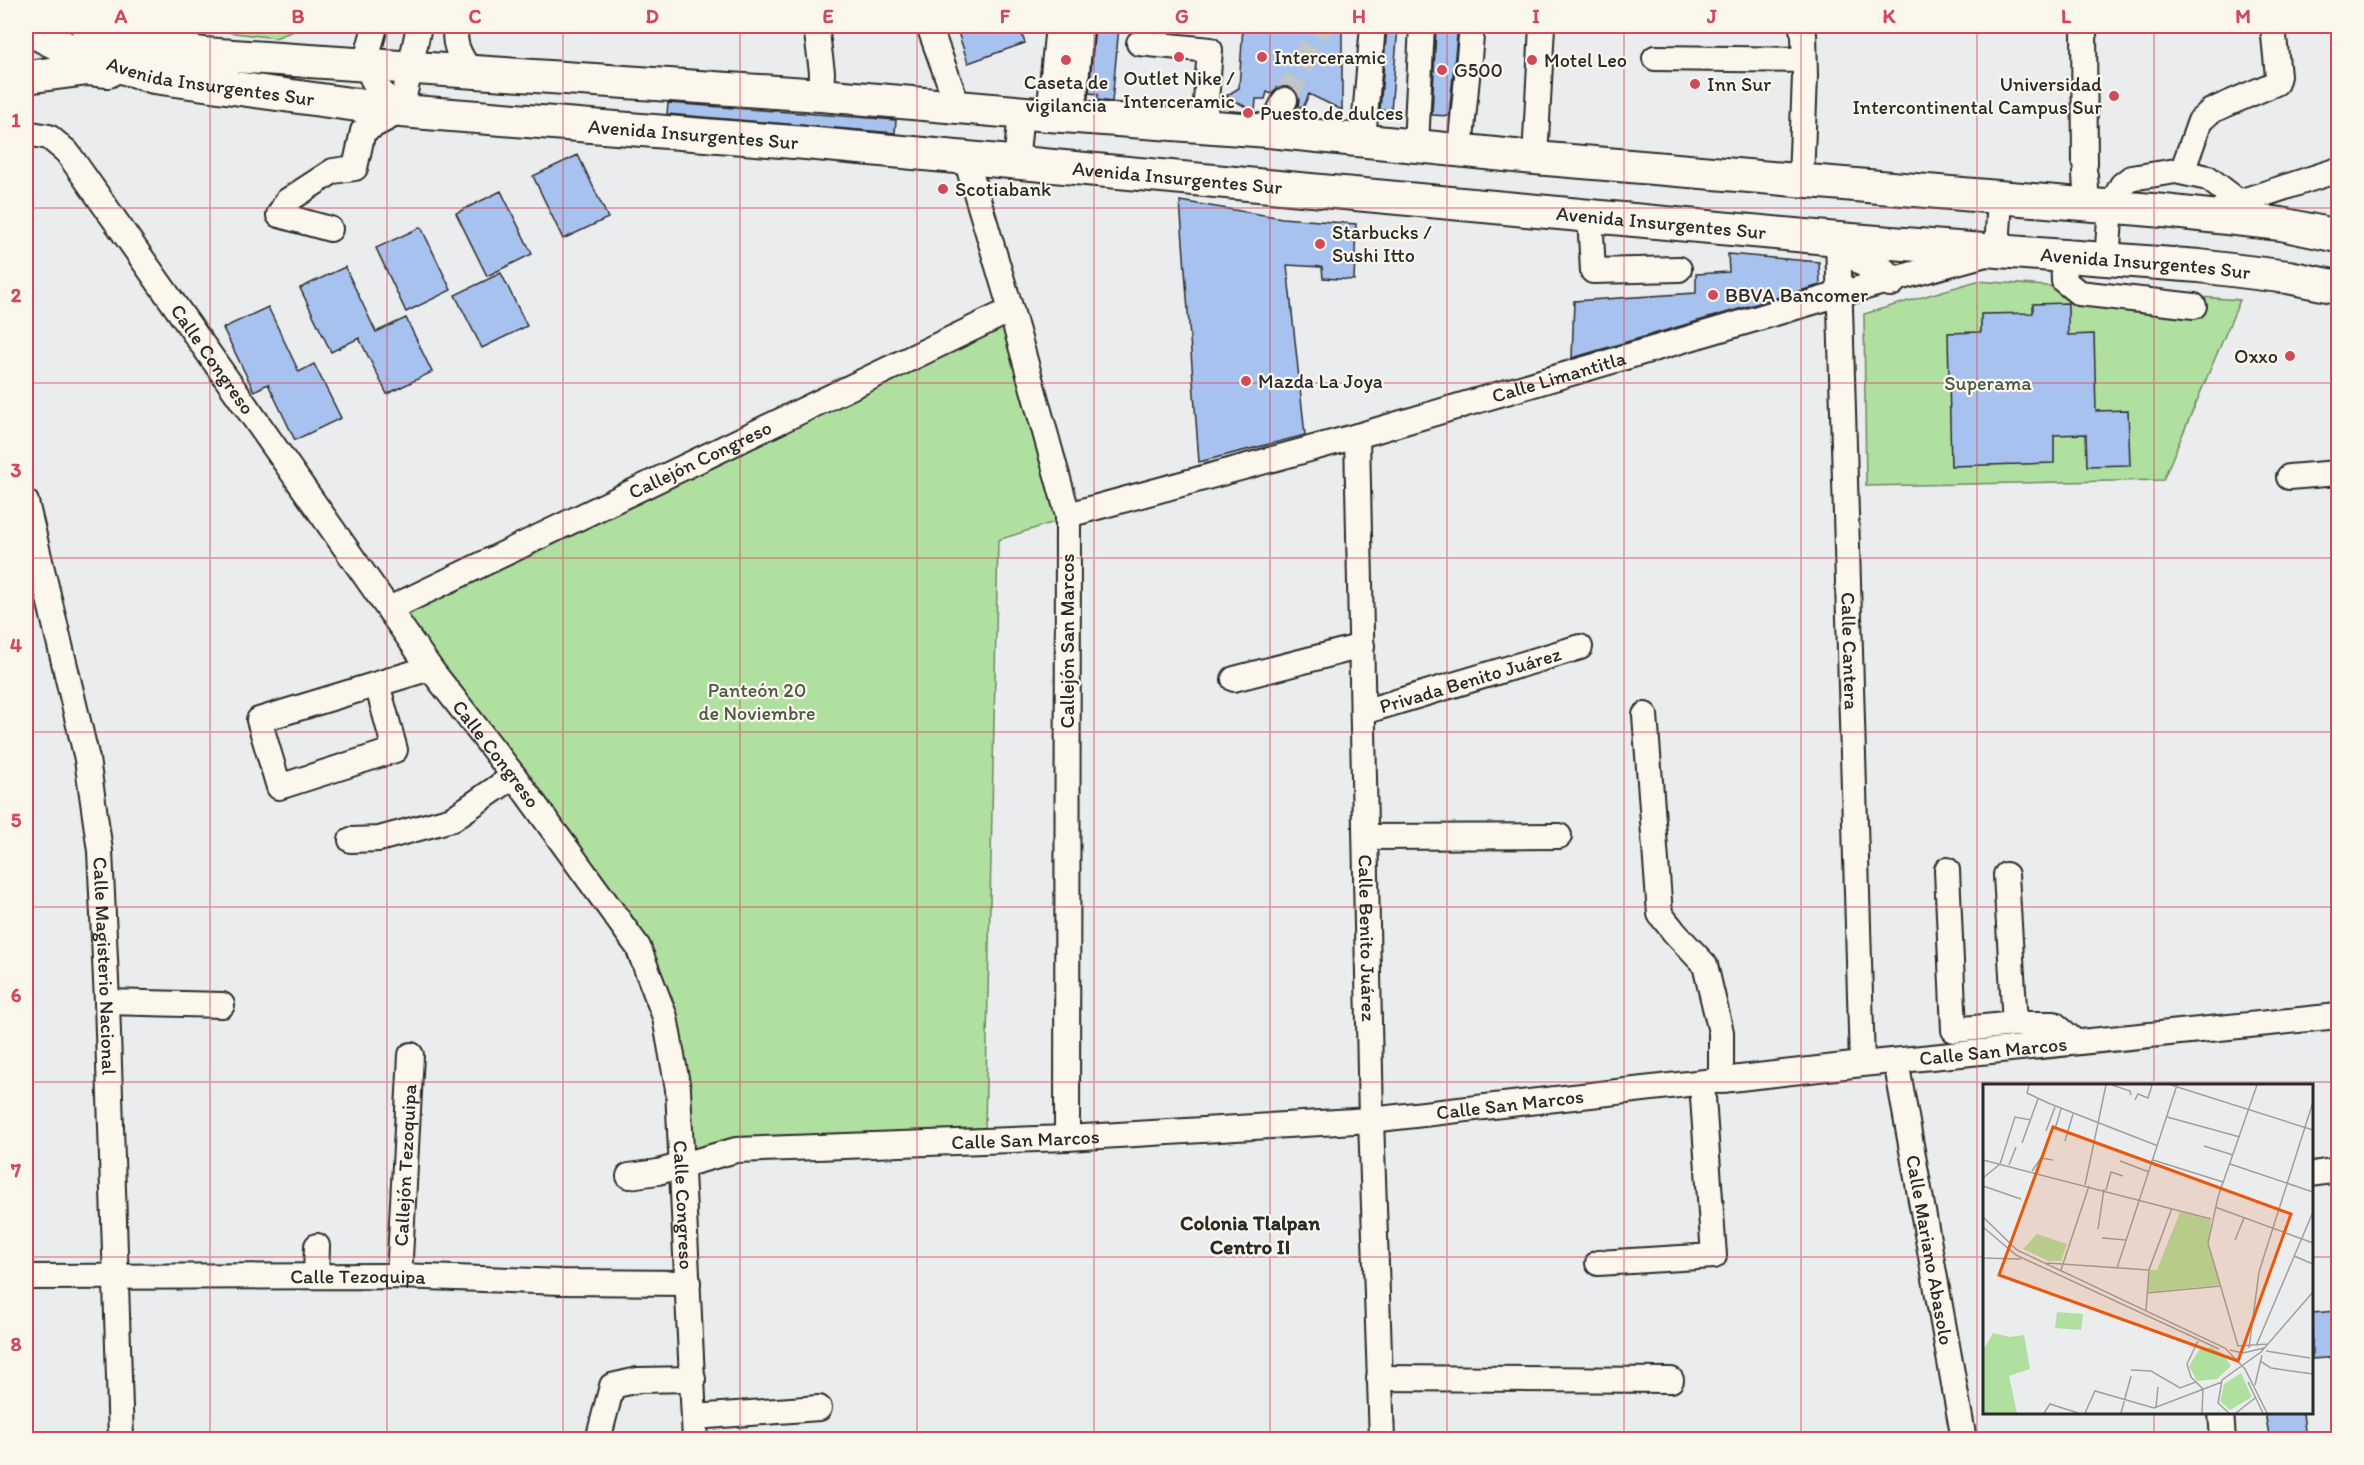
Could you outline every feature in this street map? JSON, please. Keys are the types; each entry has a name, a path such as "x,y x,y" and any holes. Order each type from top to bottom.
{"main road":[{"name":"Avenida Insurgentes Sur","path":"87,26 152,45 204,54 367,63 821,95 1363,139 1535,158 2000,197 2092,187 2202,215 2282,224 2338,236"},
{"name":"Avenida Insurgentes Sur","path":"26,28 74,52 154,77 401,111 806,143 1838,239 2199,266 2288,277 2338,287"},
{"path":"26,78 88,69 154,77"},
{"path":"1838,239 1890,280"}],"street":[{"path":"375,26 367,63 372,78 385,96 401,111"},
{"path":"401,111 419,26"},
{"path":"457,26 454,38 456,47 470,71"},
{"path":"816,26 822,72 821,95"},
{"path":"929,26 958,107"},
{"path":"1048,115 1058,26"},
{"path":"1016,163 1048,115 1081,26"},
{"path":"1363,139 1373,26"},
{"path":"1410,144 1413,26"},
{"path":"1410,144 1422,26"},
{"path":"1460,150 1472,26"},
{"path":"1535,158 1542,26"},
{"path":"1801,26 1804,34 1801,180"},
{"path":"2084,26 2092,187 2107,260"},
{"path":"2182,172 2200,121 2211,111 2276,83 2278,76 2274,26"},
{"path":"1139,43 1210,50 1204,126"},
{"path":"1655,58 1804,60"},
{"path":"1269,131 1285,100"},
{"path":"330,229 279,215 287,201 333,171 355,168 363,131 401,111"},
{"name":"Calle Congreso","path":"26,133 49,137 67,152 430,668 514,776 638,947 665,1017 678,1089 695,1428"},
{"name":"Callejón San Marcos","path":"966,159 1068,516 1066,1138"},
{"path":"2202,215 2338,170"},
{"path":"2092,187 2122,185 2132,178 2176,171 2208,178 2239,202"},
{"path":"1996,251 2000,197"},
{"path":"1590,216 1590,254 1593,271 1679,269"},
{"name":"Calle Cantera","path":"1838,239 1862,1064"},
{"name":"Calle Limantitla","path":"1068,516 1357,436 1840,294 1996,251"},
{"path":"2063,256 2064,281 2079,293 2194,306"},
{"name":"Callejón Congreso","path":"389,609 1011,310"},
{"name":"Calle Benito Juárez","path":"1357,436 1371,1120 1382,1440"},
{"path":"2289,477 2338,473"},
{"name":"Calle Magisterio Nacional","path":"26,502 87,759 100,851 121,1440"},
{"path":"1234,680 1362,646"},
{"name":"Privada Benito Juárez","path":"1363,712 1580,647"},
{"path":"377,684 395,750 279,786 260,720 377,684 430,668"},
{"path":"1598,1263 1714,1256 1712,1082 1721,1032 1705,965 1660,914 1645,715"},
{"path":"351,840 379,839 452,819 514,776"},
{"path":"1366,837 1559,836"},
{"path":"1947,870 1954,1030 2015,1024 2054,1024 2074,1041"},
{"path":"2006,875 2015,1024"},
{"path":"107,1002 222,1005"},
{"name":"Calle San Marcos","path":"629,1176 658,1172 736,1150 1066,1138 1371,1120 2074,1041 2338,1016"},
{"name":"Callejón Tezoquipa","path":"399,1276 411,1055"},
{"name":"Calle Mariano Abasolo","path":"1896,1061 1964,1440"},
{"path":"2313,1174 2338,1170"},
{"path":"316,1276 317,1246"},
{"name":"Calle Tezoquipa","path":"26,1277 399,1276 562,1282 688,1282"},
{"path":"1379,1378 1671,1380"},
{"path":"598,1440 612,1386 638,1380 693,1379"},
{"path":"695,1428 819,1408"},
{"path":"2221,1414 2223,1440"}],"green space":[{"path":"177,26 307,26 275,38"},
{"name":"Superama","path":"1977,281 2240,300 2163,480 1866,486 1864,314"},
{"name":"Panteón 20 de Noviembre","path":"1006,318 1061,520 998,540 985,1128 682,1157 638,945 393,612"}],"building":[{"path":"956,26 1019,26 1025,43 968,63"},
{"path":"1095,26 1119,26 1112,102 1097,100 1098,94 1089,93"},
{"path":"1243,26 1342,26 1342,110 1309,94 1303,108 1298,106 1297,92 1285,86 1277,88 1272,94 1267,92 1265,99 1256,99 1255,112 1226,96 1239,88"},
{"path":"1387,26 1398,26 1391,111 1380,110"},
{"path":"1436,26 1458,26 1449,116 1432,115"},
{"path":"668,103 896,120 895,133 667,114"},
{"path":"578,155 608,218 563,239 533,176"},
{"path":"501,191 532,254 487,276 456,213"},
{"name":"Mazda La Joya","path":"1180,201 1282,218 1356,224 1354,280 1323,278 1322,267 1287,265 1305,435 1199,462"},
{"path":"421,227 451,290 406,312 376,248"},
{"path":"1728,254 1819,262 1820,285 1572,358 1574,301 1696,293 1696,274 1729,272"},
{"path":"345,267 376,332 406,318 432,372 387,394 359,338 331,352 300,288"},
{"path":"501,273 527,326 482,348 455,295"},
{"path":"2068,303 2068,335 2094,334 2096,411 2128,410 2130,465 2087,466 2086,434 2054,435 2054,463 1951,466 1948,333 1981,332 1981,314 2033,313 2033,304"},
{"path":"268,307 299,372 314,364 341,418 295,440 268,384 254,391 223,328"},
{"path":"2338,1311 2338,1357 2313,1359 2313,1313"},
{"path":"2265,1414 2303,1414 2306,1440 2270,1440"}],"tunnel":[{"path":"1285,100 1321,26"}],"place":[{"name":"Outlet Nike / Interceramic","path":"1179,57"},
{"name":"Interceramic","path":"1262,57"},
{"name":"Caseta de vigilancia","path":"1066,60"},
{"name":"Motel Leo","path":"1532,60"},
{"name":"G500","path":"1442,70"},
{"name":"Inn Sur","path":"1695,84"},
{"name":"Universidad Intercontinental Campus Sur","path":"2114,96"},
{"name":"Puesto de dulces","path":"1248,113"},
{"name":"Scotiabank","path":"943,189"},
{"name":"Starbucks / Sushi Itto","path":"1320,244"},
{"name":"BBVA Bancomer","path":"1713,295"},
{"name":"Oxxo","path":"2290,356"},
{"name":"Mazda La Joya","path":"1246,381"}],"district":[{"name":"Colonia Tlalpan Centro II","path":"1250,1234"}]}
